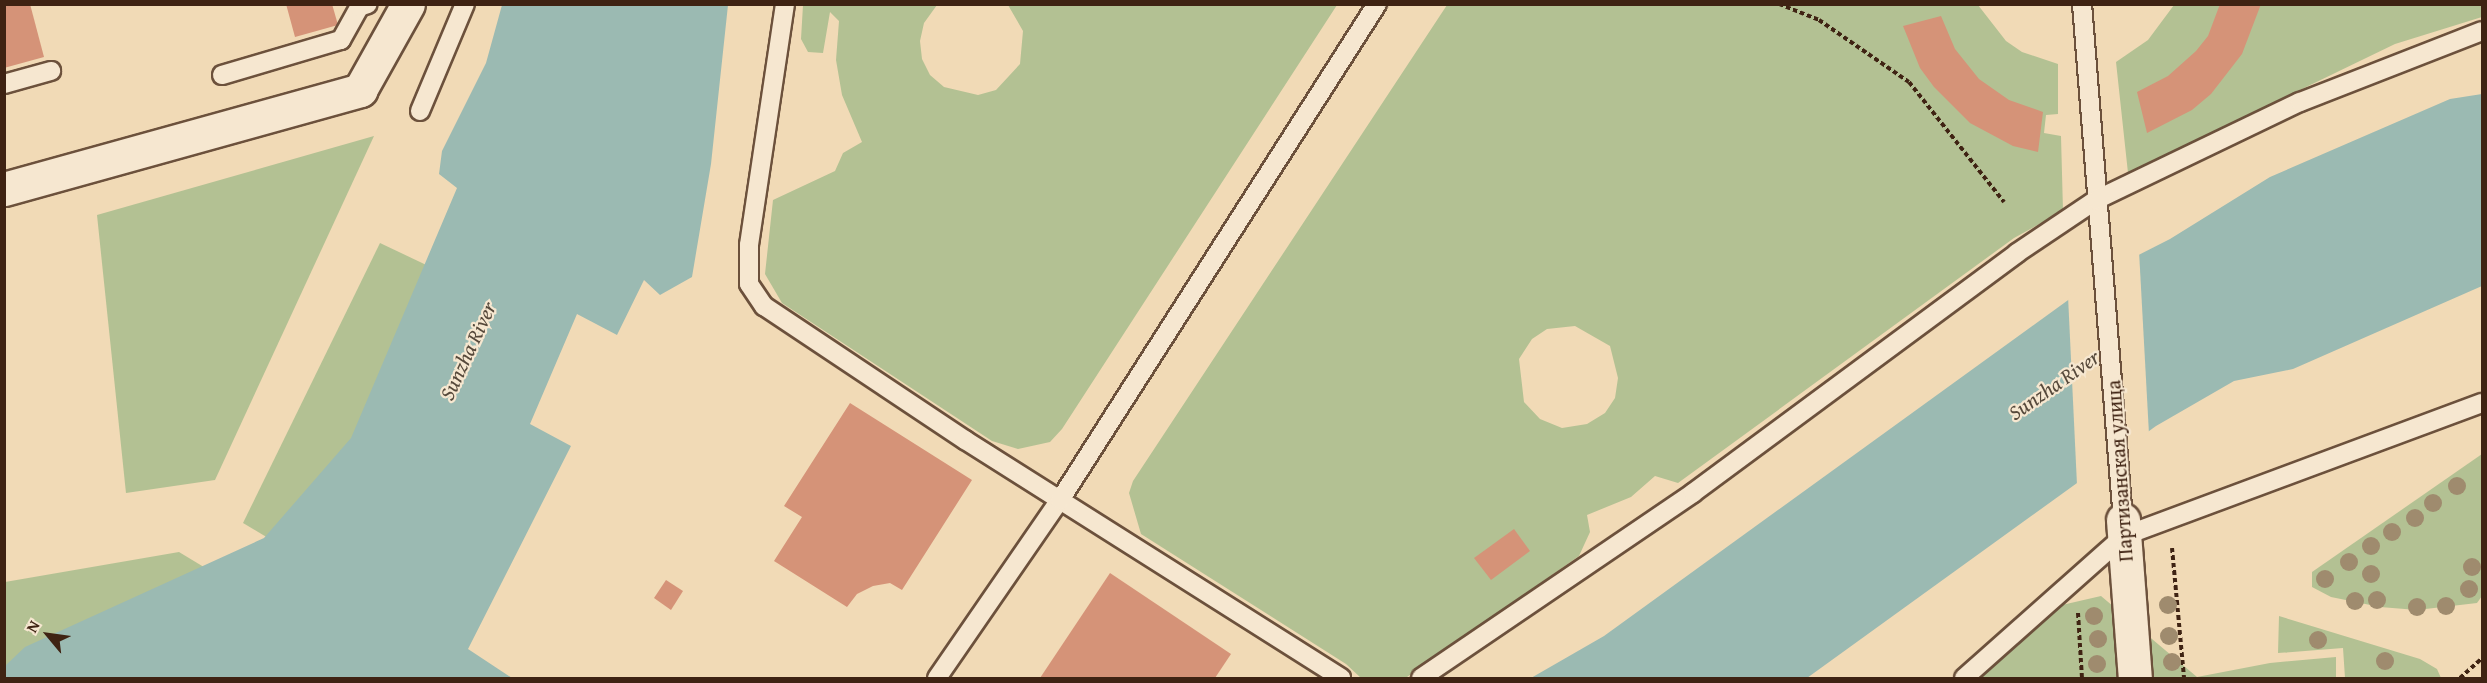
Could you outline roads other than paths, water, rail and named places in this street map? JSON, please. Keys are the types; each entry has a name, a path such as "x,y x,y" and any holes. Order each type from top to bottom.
{"street":[{"path":"4,189 360,90 408,4"},
{"name":"Партизанская улица","path":"2123,528 2135,678"}],"lane":[{"path":"222,75 341,40 359,7 368,4"},
{"path":"420,111 465,4"},
{"path":"785,4 755,195 749,284 764,306 1060,500 1341,678"},
{"path":"937,678 1060,500 1377,4"},
{"name":"Партизанская улица","path":"2082,4 2123,528"},
{"path":"1420,678 1693,493 2017,253 2096,200 2300,102 2482,32"},
{"path":"4,84 51,71"},
{"path":"1964,678 1987,654 2076,582 2123,528 2170,520 2482,403"}],"water":[{"name":"Sunzha River","path":"502,5 728,5 711,164 692,277 660,295 644,280 617,335 577,314 530,424 571,446 468,649 512,678 5,678 5,666 25,647 264,538 351,438 457,188 439,174 442,151 486,63"},
{"name":"Sunzha River","path":"2482,94 2482,286 2293,369 2234,381 2156,426 1807,678 1531,678 1604,636 2111,269 2170,239 2270,177 2450,99"}]}
